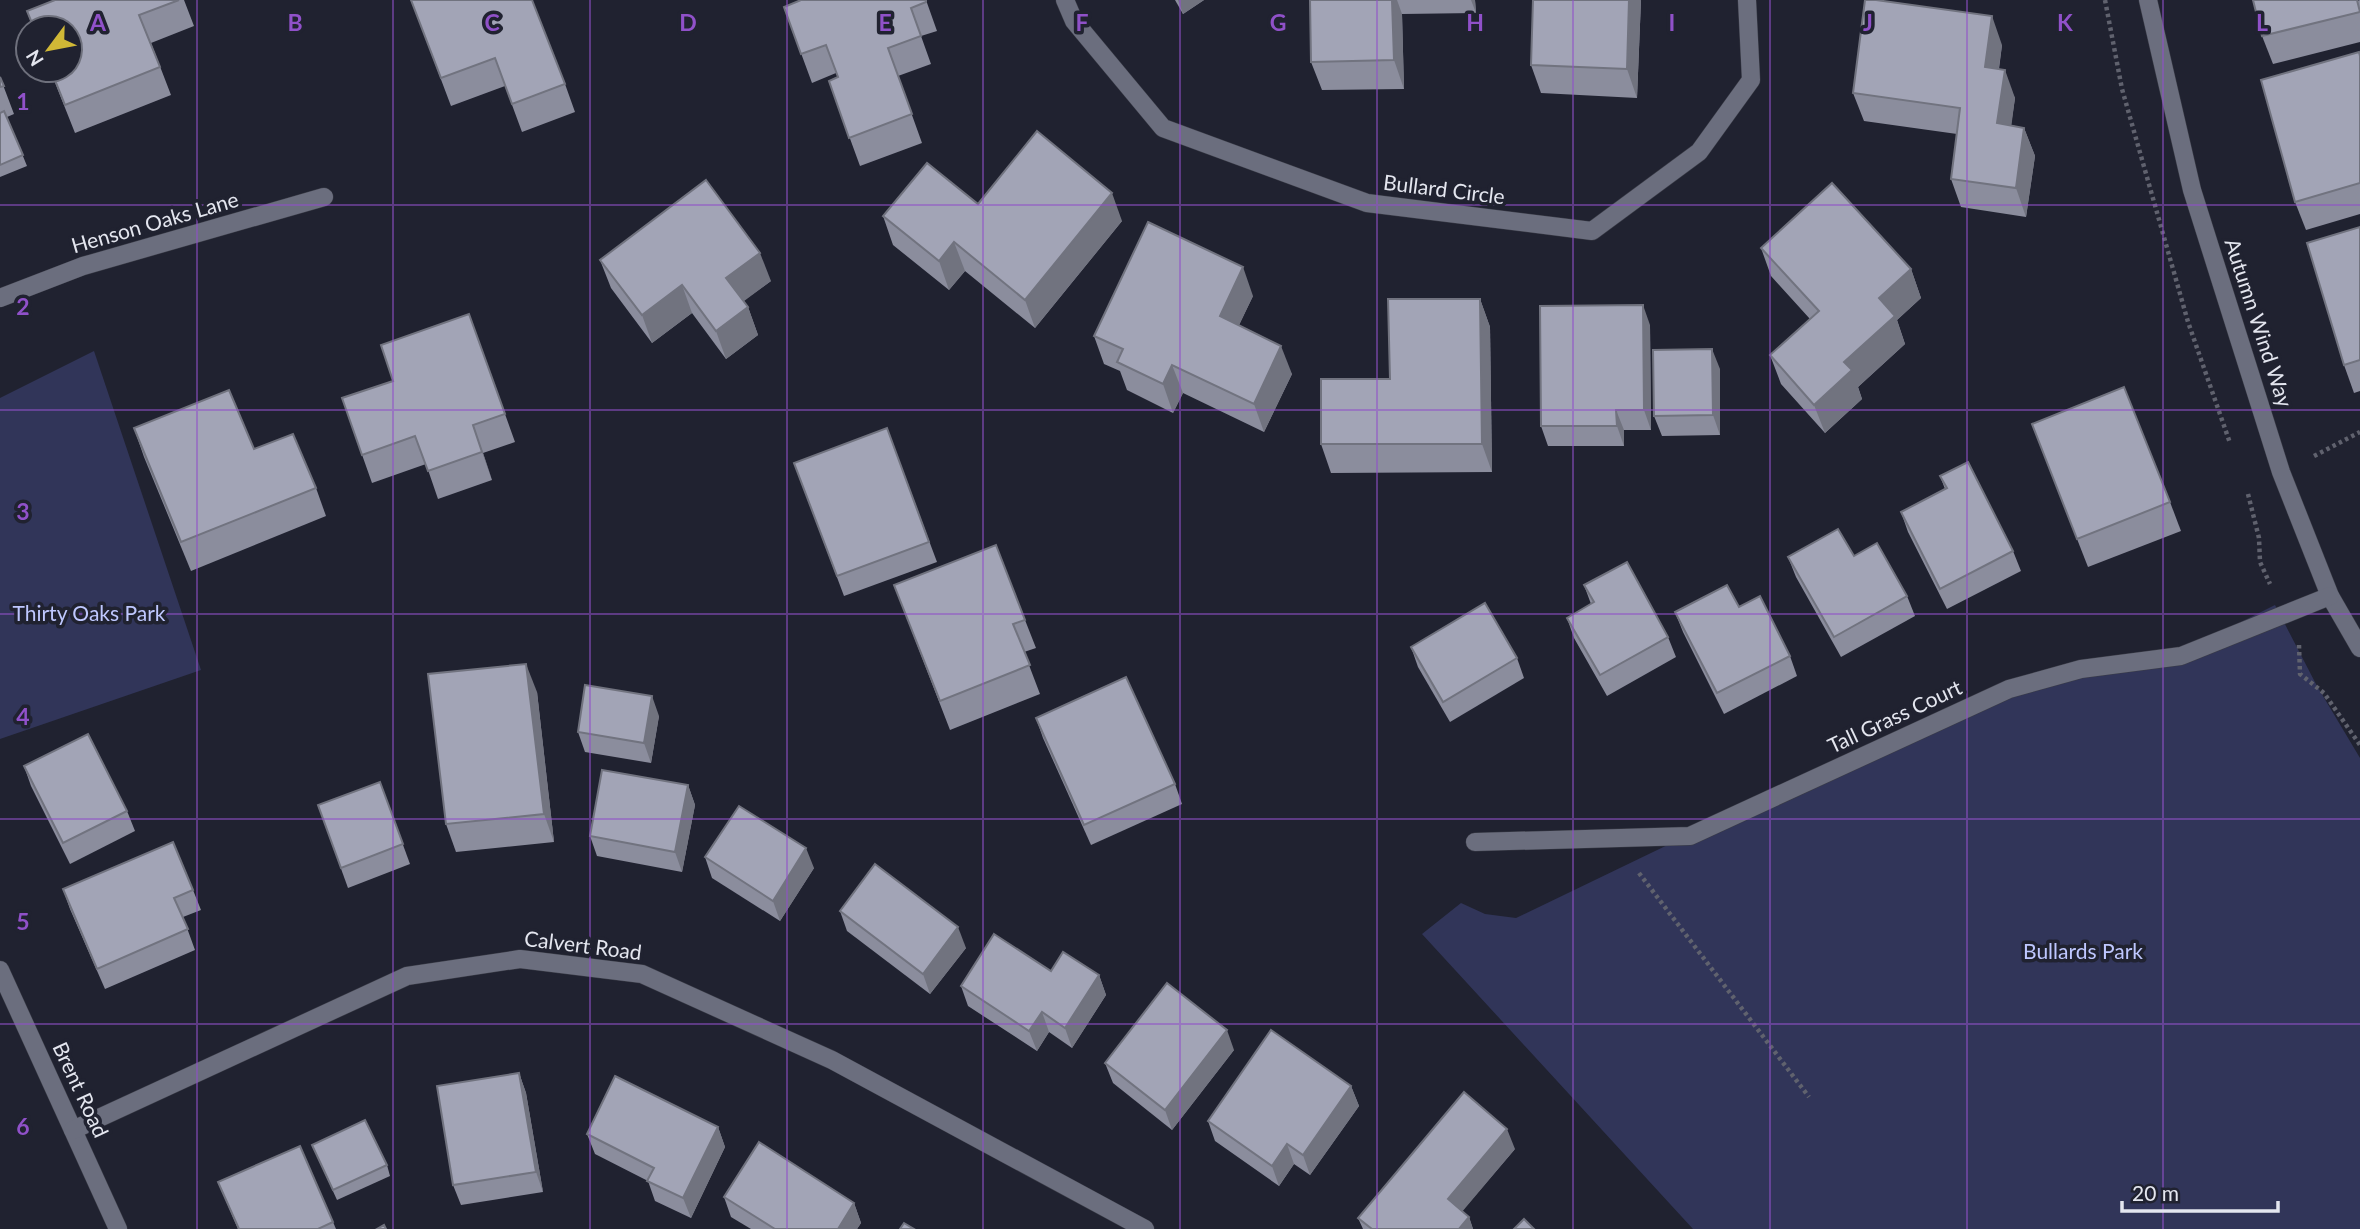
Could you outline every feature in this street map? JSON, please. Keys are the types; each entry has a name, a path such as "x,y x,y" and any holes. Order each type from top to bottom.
{"street":[{"name":"Bullard Circle","path":"1065,0 1074,21 1163,128 1367,203 1592,231 1699,152 1751,79 1747,0"},
{"name":"Autumn Wind Way","path":"2148,0 2192,190 2281,472 2330,596 2360,648"},
{"name":"Henson Oaks Lane","path":"0,298 82,266 324,197"},
{"name":"Tall Grass Court","path":"1475,842 1690,836 2009,689 2081,669 2181,656 2330,596"},
{"name":"Calvert Road","path":"73,1130 407,976 520,959 642,974 832,1060 1145,1229"},
{"name":"Brent Road","path":"0,970 118,1229"}],"path":[{"path":"2281,472 2360,432"},
{"path":"2300,648 2300,674 2324,693 2360,745"},
{"path":"1613,839 1809,1097"}],"green space":[{"name":"Thirty Oaks Park","path":"94,351 201,670 0,739 0,398"},
{"name":"Bullards Park","path":"2275,605 2317,686 2360,758 2360,1229 1693,1229 1422,934 1461,903 1485,914 1516,918 1983,693 2166,652 2213,636"}],"building":[{"path":"55,0 179,0 139,15 160,67 65,105 57,84 84,84 84,14 28,14 27,11"},
{"path":"411,0 532,0 565,84 512,104 495,58 441,78"},
{"path":"801,0 926,0 911,8 921,36 888,48 912,114 849,138 829,81 838,77 826,45 801,54 784,7"},
{"path":"1310,0 1392,0 1394,60 1311,62"},
{"path":"1533,0 1629,0 1627,69 1531,65"},
{"path":"1865,0 1992,16 1985,67 2005,70 1997,123 2024,128 2016,188 1951,179 1960,108 1853,93"},
{"path":"2253,0 2357,0 2360,12 2262,36"},
{"path":"2359,52 2360,183 2295,202 2261,80"},
{"path":"4,111 23,155 0,165 0,113"},
{"path":"1037,131 1112,193 1025,300 954,242 939,261 883,216 927,163 978,204"},
{"path":"706,180 760,253 726,278 748,307 716,331 682,285 642,315 600,260"},
{"path":"1832,183 1911,269 1879,298 1895,316 1844,362 1852,370 1814,405 1770,355 1819,311 1761,248"},
{"path":"1148,222 1243,267 1220,316 1281,346 1254,404 1172,365 1163,384 1117,362 1123,349 1094,336"},
{"path":"2360,227 2360,360 2344,365 2307,243"},
{"path":"1388,299 1480,299 1482,444 1321,444 1321,379 1390,379"},
{"path":"1643,305 1644,410 1616,410 1617,426 1541,426 1540,306"},
{"path":"469,314 505,414 473,425 482,452 428,471 415,436 362,455 342,398 393,381 381,345"},
{"path":"1712,349 1713,415 1654,416 1653,350"},
{"path":"2124,387 2170,502 2077,539 2032,424"},
{"path":"229,390 254,449 293,434 316,488 181,542 134,428"},
{"path":"887,428 929,542 837,576 794,463"},
{"path":"1968,462 2013,551 1940,589 1901,512 1947,488 1940,476"},
{"path":"1838,529 1854,556 1877,543 1907,596 1834,637 1788,557"},
{"path":"996,545 1025,620 1013,624 1030,665 940,701 894,585"},
{"path":"1627,562 1668,637 1600,675 1567,618 1594,602 1584,585"},
{"path":"1727,585 1739,607 1760,596 1790,656 1717,693 1675,612"},
{"path":"1485,603 1517,658 1443,702 1411,647"},
{"path":"526,664 544,814 446,824 428,674"},
{"path":"1126,677 1175,784 1084,825 1036,718"},
{"path":"585,685 652,696 644,743 578,732"},
{"path":"88,734 127,811 63,843 24,766"},
{"path":"602,770 688,785 675,852 590,836"},
{"path":"380,782 403,844 341,868 318,805"},
{"path":"739,806 806,848 773,901 705,857"},
{"path":"173,842 193,890 174,898 188,929 97,969 63,889"},
{"path":"875,864 958,927 923,974 840,911"},
{"path":"994,934 1051,971 1063,952 1099,975 1065,1028 1042,1012 1029,1031 961,986"},
{"path":"1167,983 1227,1030 1165,1110 1105,1063"},
{"path":"1271,1030 1351,1086 1303,1155 1287,1144 1272,1166 1208,1121"},
{"path":"519,1073 536,1172 453,1185 437,1086"},
{"path":"615,1076 718,1127 683,1198 647,1181 654,1168 587,1134"},
{"path":"1464,1092 1507,1129 1448,1199 1469,1217 1459,1229 1372,1229 1358,1218"},
{"path":"365,1120 387,1165 333,1190 312,1145"},
{"path":"759,1142 854,1203 838,1229 775,1229 724,1197"},
{"path":"300,1146 333,1222 318,1229 239,1229 218,1182"},
{"path":"1524,1219 1534,1229 1514,1229"},
{"path":"904,1223 914,1229 900,1229"}]}
